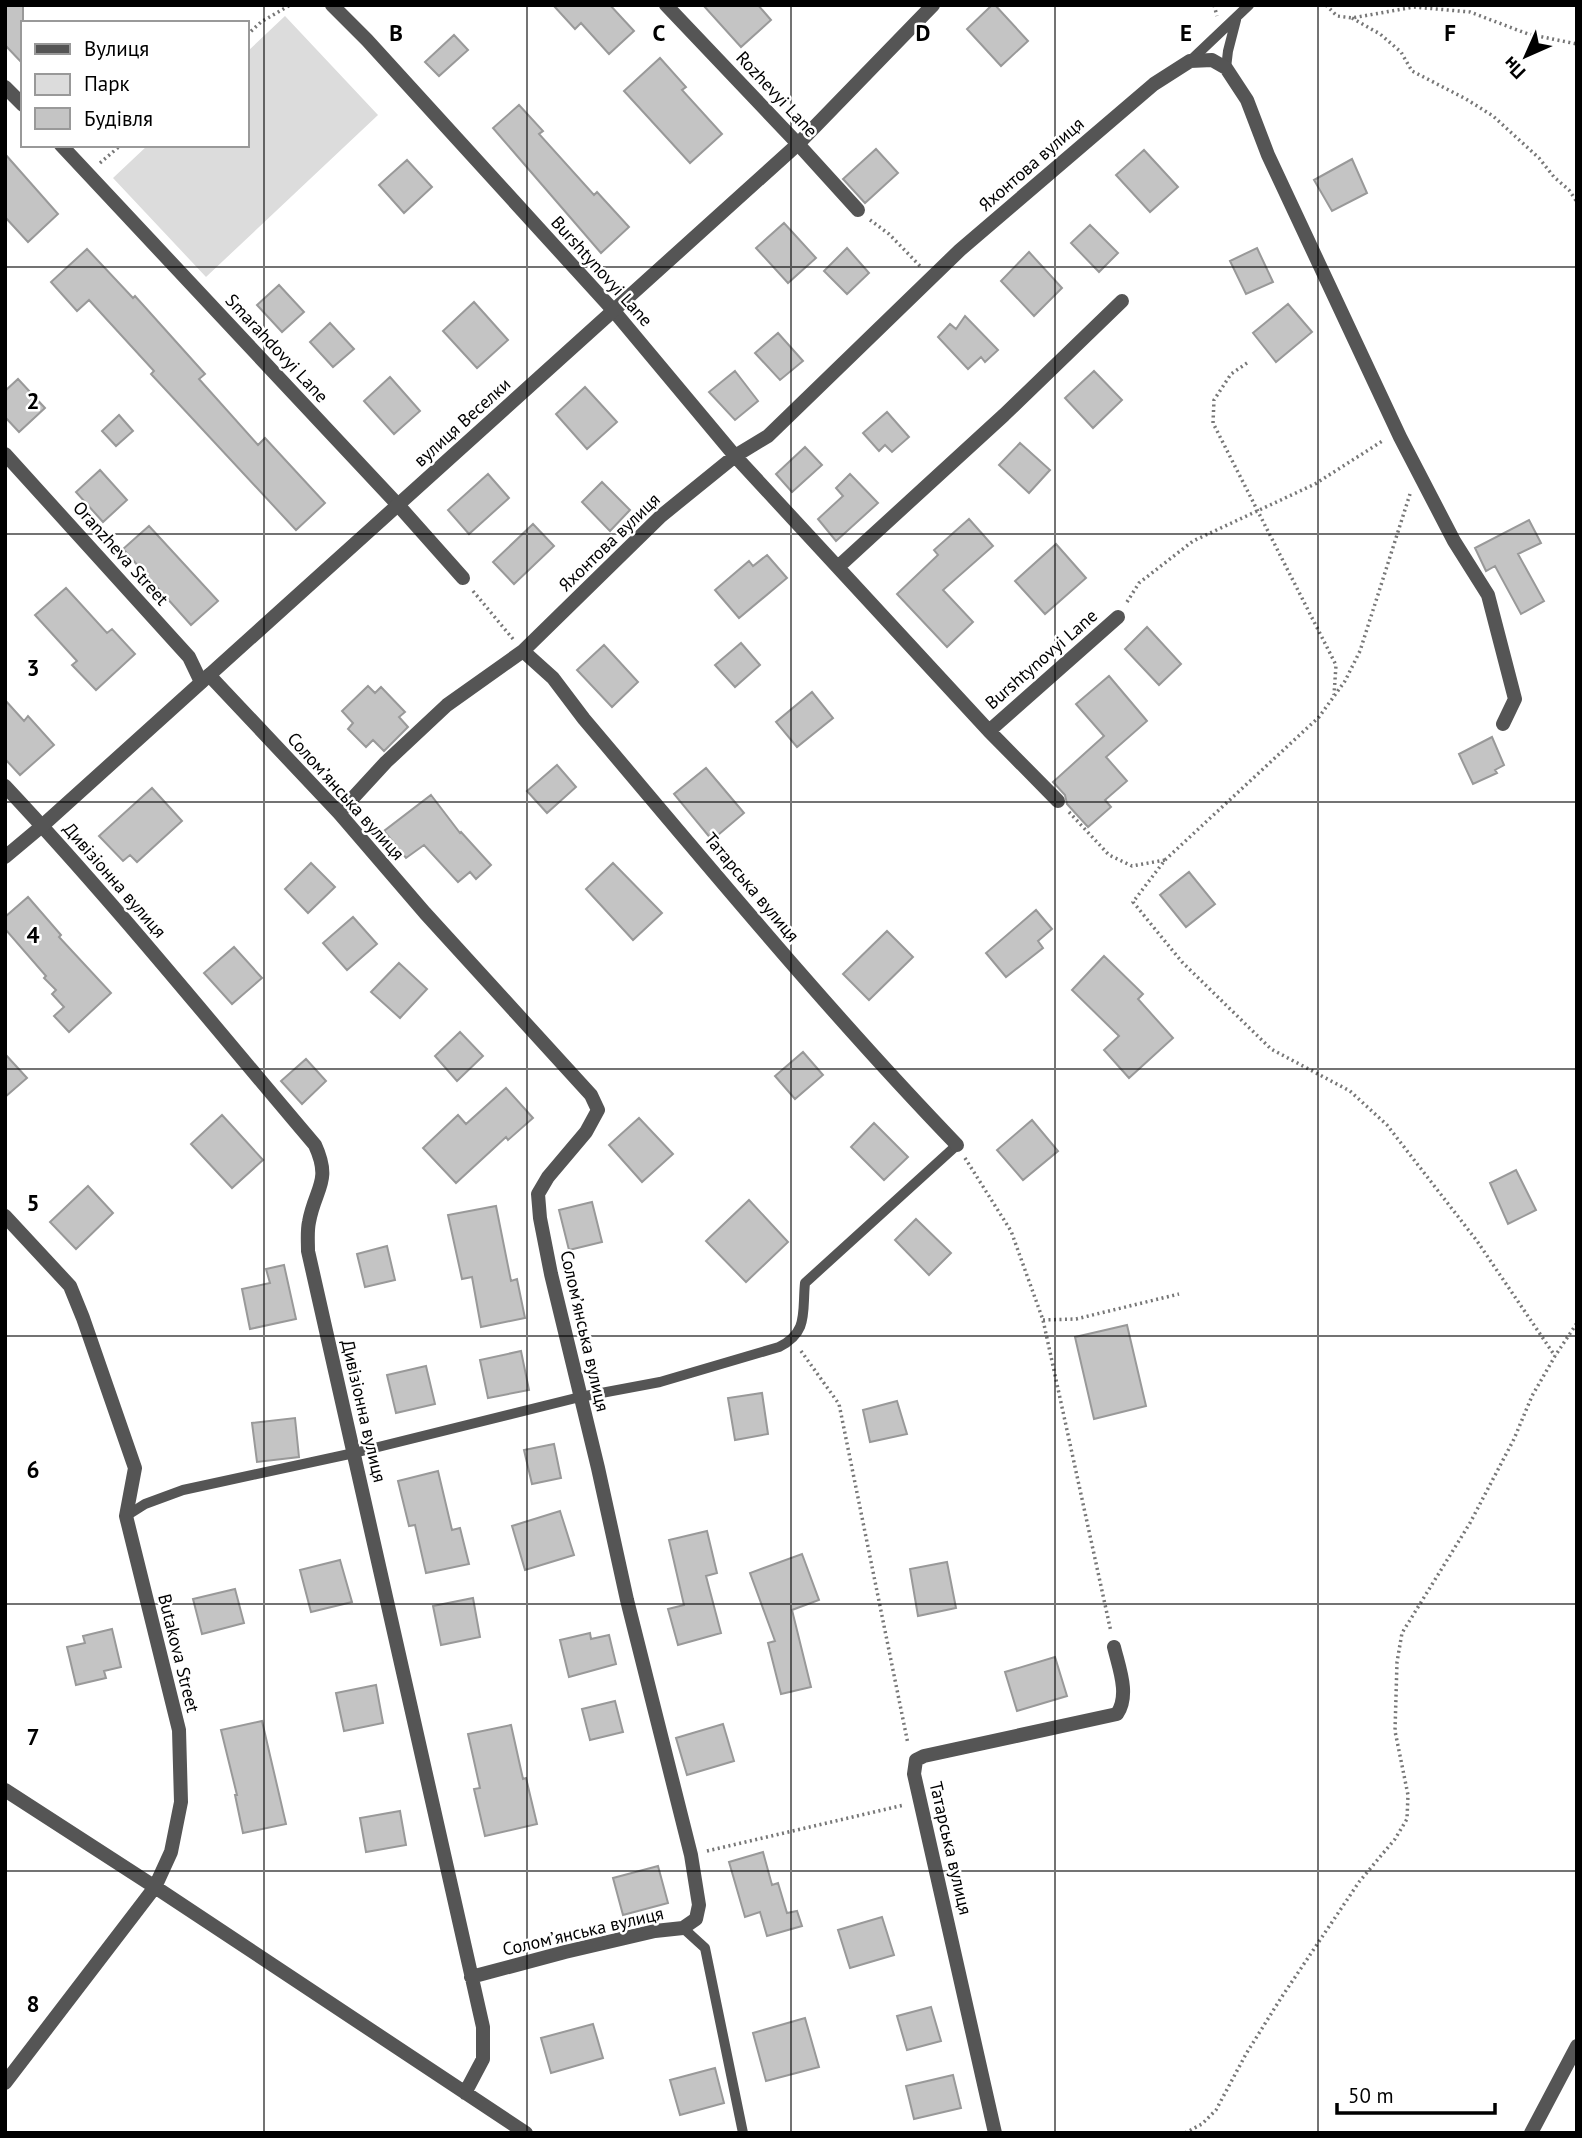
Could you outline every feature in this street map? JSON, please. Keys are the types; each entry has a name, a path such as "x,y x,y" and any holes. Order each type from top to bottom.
{"street":[{"name":"Burshtynovyi Lane","path":"332,5 613,310 735,456 989,731 1058,801"},
{"name":"Rozhevyi Lane","path":"666,5 858,210"},
{"name":"вулиця Веселки","path":"5,856 43,826 798,144 933,5"},
{"path":"1190,61 1212,60 1226,68 1247,100 1268,155 1397,432 1454,541 1488,595 1515,699 1503,723"},
{"name":"Яхонтова вулиця","path":"339,813 386,762 447,705 523,651 661,516 735,456 768,436 960,250 1154,84 1190,61"},
{"path":"5,87 21,103"},
{"name":"Smarahdovyi Lane","path":"63,147 463,578"},
{"path":"838,567 1004,415 1122,301"},
{"name":"Oranzheva Street","path":"5,454 189,657 205,679"},
{"name":"Burshtynovyi Lane","path":"989,731 1118,617"},
{"name":"Татарська вулиця","path":"523,651 553,678 593,729 804,977 957,1145"},
{"name":"Соломʼянська вулиця","path":"205,679 339,813 425,913 591,1095 598,1110 586,1132 548,1177 538,1194 540,1218 627,1601 691,1855 699,1905 696,1919 683,1928 655,1931 471,1977"},
{"name":"Дивізіонна вулиця","path":"5,786 43,826 315,1145 323,1163 321,1188 309,1222 308,1251 483,2027 483,2059 465,2093"},
{"name":"Butakova Street","path":"5,1216 70,1286 135,1468 126,1516 179,1730 181,1802 171,1852 155,1886 5,2083"},
{"name":"Татарська вулиця","path":"995,2133 915,1774 916,1760 924,1756 1117,1714 1122,1707 1124,1691 1114,1647"},
{"path":"5,1790 155,1886 526,2133"},
{"path":"1531,2133 1577,2046"}],"lane":[{"path":"1190,61 1249,5"},
{"path":"1226,68 1227,51 1237,17"},
{"path":"126,1516 145,1504 183,1490 354,1453 580,1396 660,1382 779,1347 793,1340 801,1328 805,1283 957,1145"},
{"path":"683,1928 705,1948 743,2133"}],"path":[{"path":"248,34 261,22 290,5"},
{"path":"1326,5 1337,16 1352,18 1416,6 1469,12 1528,34 1577,44"},
{"path":"1352,18 1380,34 1401,52 1412,72 1493,116 1539,158 1577,202"},
{"path":"87,173 119,147"},
{"path":"858,210 889,234 931,278"},
{"path":"1247,363 1231,374 1214,400 1213,423 1336,665 1334,697"},
{"path":"1118,617 1139,583 1194,541 1315,485 1397,432"},
{"path":"1417,471 1360,651 1345,681 1319,717 1164,860 1133,902 1182,962 1270,1049 1350,1091 1387,1125 1477,1241 1555,1356"},
{"path":"463,578 523,651"},
{"path":"1058,801 1109,855 1132,866 1164,860"},
{"path":"957,1145 1011,1231 1043,1320 1114,1647"},
{"path":"1043,1320 1076,1319 1179,1294"},
{"path":"1185,2133 1202,2124 1216,2110 1246,2054 1359,1882 1395,1839 1407,1819 1408,1795 1395,1731 1396,1662 1402,1633 1470,1523 1514,1439 1532,1396 1577,1323"},
{"path":"793,1340 839,1404 915,1774"},
{"path":"691,1855 921,1801"}],"green space":[{"path":"285,16 378,115 206,277 113,178 146,147 248,147 248,51"}],"building":[{"path":"5,5 23,5 21,62 5,45"},
{"path":"553,5 610,5 634,31 609,54 581,23 575,29"},
{"path":"703,5 758,5 771,20 741,47"},
{"path":"995,5 1028,41 1001,66 967,29"},
{"path":"454,35 468,50 439,76 425,62"},
{"path":"660,58 686,87 682,90 722,134 690,163 624,91"},
{"path":"519,105 543,131 539,134 594,195 597,192 629,227 601,253 493,128"},
{"path":"876,149 898,173 865,203 843,179"},
{"path":"1144,150 1178,187 1150,212 1116,175"},
{"path":"5,154 58,214 28,242 5,217"},
{"path":"1352,159 1367,193 1332,211 1314,180"},
{"path":"407,160 432,187 404,213 379,185"},
{"path":"784,223 816,258 788,283 756,248"},
{"path":"1090,225 1118,253 1099,272 1071,243"},
{"path":"847,248 869,273 847,294 824,271"},
{"path":"1257,248 1273,282 1246,294 1230,261"},
{"path":"87,249 133,298 135,296 205,374 199,379 258,445 265,438 325,503 296,530 151,374 154,371 89,300 77,311 51,282"},
{"path":"1029,252 1062,288 1034,316 1001,281"},
{"path":"279,285 304,312 282,332 257,305"},
{"path":"474,302 508,340 477,368 443,331"},
{"path":"1288,304 1312,332 1276,362 1253,333"},
{"path":"965,316 998,350 985,362 981,357 968,369 938,337 950,324 956,329"},
{"path":"330,323 354,349 333,367 310,342"},
{"path":"778,333 803,361 780,380 755,353"},
{"path":"735,371 758,401 735,420 709,392"},
{"path":"1094,371 1122,400 1093,428 1065,398"},
{"path":"390,377 420,411 394,434 364,401"},
{"path":"18,379 45,408 19,432 5,417 5,391"},
{"path":"585,387 617,422 587,449 556,414"},
{"path":"887,412 909,437 892,452 885,445 879,451 863,433"},
{"path":"119,415 133,431 116,446 102,431"},
{"path":"1020,443 1050,470 1029,493 999,465"},
{"path":"805,447 822,465 792,492 776,474"},
{"path":"100,470 127,500 103,522 76,492"},
{"path":"488,474 509,498 469,534 448,510"},
{"path":"850,474 878,503 836,541 818,519 843,496 836,488"},
{"path":"602,482 630,510 610,531 582,502"},
{"path":"969,519 993,546 943,590 973,622 947,647 897,594 938,555 934,550"},
{"path":"1529,520 1541,543 1518,554 1544,601 1521,614 1495,566 1486,571 1475,548"},
{"path":"533,524 554,546 514,584 493,562"},
{"path":"149,526 218,601 191,625 123,549"},
{"path":"1056,544 1086,578 1045,614 1015,581"},
{"path":"767,555 787,578 739,618 715,590 749,561 753,566"},
{"path":"66,588 107,633 112,629 135,654 96,690 72,665 77,661 35,615"},
{"path":"1147,627 1181,664 1159,685 1125,649"},
{"path":"741,643 760,665 735,687 715,665"},
{"path":"604,645 638,682 612,707 577,670"},
{"path":"1109,676 1147,721 1106,757 1127,781 1105,800 1111,807 1088,827 1067,804 1065,795 1053,782 1104,736 1076,704"},
{"path":"368,686 375,693 381,687 405,712 399,717 408,727 384,751 373,740 366,747 348,729 353,723 342,711"},
{"path":"812,692 833,718 797,747 776,722"},
{"path":"5,700 24,721 28,716 54,745 20,775 5,759"},
{"path":"1492,737 1504,765 1495,770 1497,773 1473,784 1459,754"},
{"path":"557,765 576,787 547,813 527,791"},
{"path":"706,768 744,813 712,840 674,794"},
{"path":"152,788 182,821 137,862 130,855 123,861 99,836"},
{"path":"431,795 460,833 491,865 476,879 470,872 458,882 424,845 406,858 384,831"},
{"path":"311,863 335,887 308,913 285,889"},
{"path":"613,863 662,913 633,940 586,889"},
{"path":"1189,872 1215,904 1186,927 1160,895"},
{"path":"28,897 61,935 59,937 111,993 69,1032 54,1016 64,1007 52,994 56,990 5,929 5,917"},
{"path":"1036,910 1052,929 1038,941 1043,948 1006,977 986,953"},
{"path":"353,917 377,944 347,970 323,943"},
{"path":"887,931 913,957 869,1000 843,974"},
{"path":"234,947 262,978 232,1004 204,973"},
{"path":"1104,956 1143,994 1138,999 1173,1038 1129,1078 1104,1050 1119,1036 1072,990"},
{"path":"399,963 427,989 400,1018 371,992"},
{"path":"460,1032 483,1056 457,1081 435,1056"},
{"path":"803,1052 823,1075 795,1099 775,1076"},
{"path":"5,1054 27,1078 5,1097"},
{"path":"306,1059 326,1081 302,1104 281,1081"},
{"path":"506,1088 533,1118 508,1140 506,1137 456,1183 423,1148 458,1115 466,1124"},
{"path":"222,1115 263,1160 232,1188 191,1144"},
{"path":"639,1118 673,1154 642,1182 609,1145"},
{"path":"1032,1120 1058,1151 1023,1180 997,1150"},
{"path":"874,1123 908,1157 884,1180 851,1147"},
{"path":"1516,1170 1536,1210 1508,1224 1490,1183"},
{"path":"88,1186 113,1213 76,1249 50,1222"},
{"path":"749,1200 788,1242 746,1282 706,1241"},
{"path":"592,1202 602,1242 569,1250 559,1210"},
{"path":"496,1206 511,1281 517,1279 525,1318 481,1327 472,1277 462,1279 448,1215"},
{"path":"916,1219 951,1253 929,1275 895,1240"},
{"path":"387,1246 395,1280 365,1287 357,1254"},
{"path":"284,1265 296,1319 250,1329 242,1289 270,1283 266,1269"},
{"path":"1127,1325 1146,1406 1094,1419 1075,1337"},
{"path":"521,1351 529,1390 488,1398 480,1360"},
{"path":"426,1366 435,1404 396,1413 387,1375"},
{"path":"762,1393 768,1434 735,1440 728,1398"},
{"path":"897,1401 907,1434 870,1442 863,1410"},
{"path":"295,1418 299,1457 257,1462 252,1423"},
{"path":"554,1444 561,1478 532,1484 524,1450"},
{"path":"438,1471 452,1530 460,1528 469,1564 426,1573 415,1525 409,1526 398,1481"},
{"path":"560,1511 574,1555 525,1570 512,1526"},
{"path":"707,1531 717,1573 706,1576 721,1633 678,1645 668,1609 684,1605 669,1540"},
{"path":"802,1554 819,1600 792,1610 811,1687 781,1694 768,1643 775,1641 750,1573"},
{"path":"340,1560 352,1602 311,1612 300,1570"},
{"path":"947,1562 956,1608 918,1616 910,1569"},
{"path":"235,1589 244,1623 202,1634 193,1599"},
{"path":"473,1598 480,1637 441,1645 433,1606"},
{"path":"112,1629 121,1667 104,1671 106,1678 76,1685 67,1647 85,1643 83,1636"},
{"path":"590,1633 591,1639 609,1635 616,1664 569,1677 560,1640"},
{"path":"1055,1657 1067,1696 1017,1711 1005,1672"},
{"path":"376,1685 383,1723 344,1731 336,1693"},
{"path":"615,1701 623,1732 590,1740 582,1709"},
{"path":"262,1721 286,1824 243,1833 221,1730"},
{"path":"723,1724 734,1761 687,1775 676,1738"},
{"path":"511,1725 523,1779 526,1778 537,1824 485,1836 474,1789 480,1788 468,1734"},
{"path":"400,1811 406,1845 366,1852 360,1818"},
{"path":"763,1852 772,1885 778,1883 787,1913 797,1911 802,1926 767,1936 760,1912 745,1917 729,1862"},
{"path":"658,1866 668,1903 623,1915 613,1878"},
{"path":"882,1917 894,1955 850,1968 838,1930"},
{"path":"931,2007 941,2041 907,2050 897,2016"},
{"path":"805,2018 819,2067 766,2081 753,2033"},
{"path":"593,2024 603,2058 551,2073 541,2038"},
{"path":"715,2068 724,2103 680,2115 670,2080"},
{"path":"953,2075 961,2108 914,2119 906,2086"}]}
